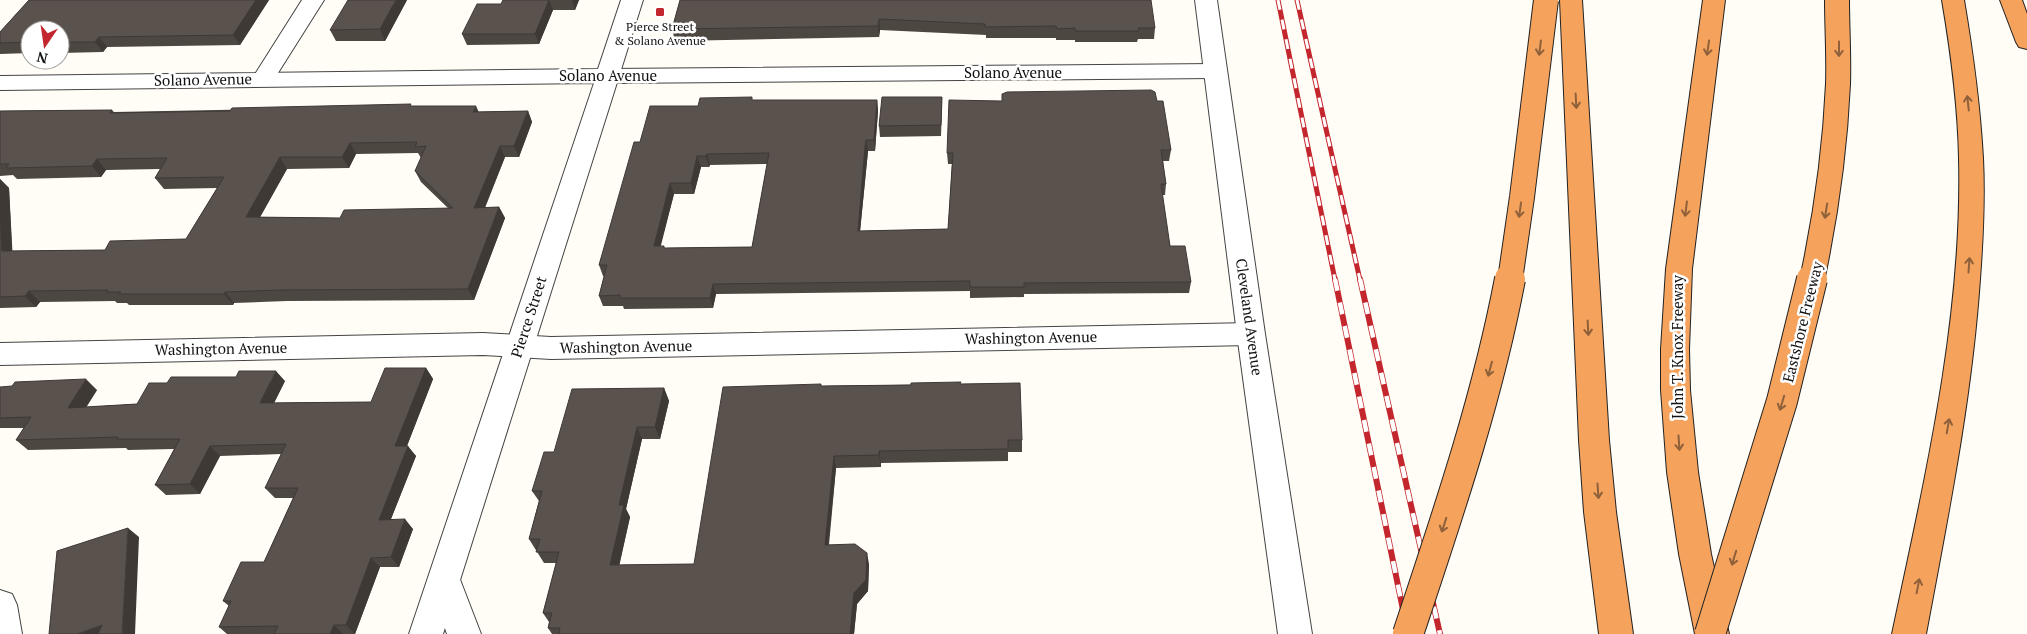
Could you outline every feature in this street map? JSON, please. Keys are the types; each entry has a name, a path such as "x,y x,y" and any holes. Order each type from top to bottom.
{"highway":[{"path":"1408,634 1466,456 1493,360 1503,316 1516,240 1546,0"},
{"path":"1571,0 1585,280 1600,512 1616,634"},
{"name":"John T. Knox Freeway","path":"1711,634 1690,529 1680,456 1676,390 1676,307 1680,260 1714,0"},
{"name":"Eastshore Freeway","path":"1711,634 1795,359 1819,255 1830,187 1839,80 1837,0"},
{"path":"1909,634 1954,394 1968,291 1972,189 1970,120 1961,42 1953,0"},
{"path":"2011,0 2027,42"}],"street":[{"path":"263,79 313,0"},
{"name":"Pierce Street","path":"426,634 632,0"},
{"name":"Cleveland Avenue","path":"1206,0 1295,634"},
{"name":"Solano Avenue","path":"0,83 1215,71"},
{"name":"Washington Avenue","path":"0,354 473,344 561,348 1252,334"},
{"path":"444,580 464,634"},
{"path":"0,605 5,634"}],"building":[{"path":"29,0 256,0 233,35 99,37 95,42 70,42 70,20 20,20 20,42 0,43 0,32"},
{"path":"348,0 396,0 380,29 330,30"},
{"path":"503,0 549,0 535,34 462,34 477,4 501,4"},
{"path":"680,0 1151,0 1155,28 1138,28 1139,31 1075,31 1075,28 1057,29 1056,26 985,27 985,24 879,19 878,26 672,29"},
{"path":"1151,90 1155,92 1157,101 1163,101 1171,150 1161,150 1166,184 1161,184 1170,246 1185,246 1191,282 1024,283 1024,287 970,287 970,281 713,284 710,298 620,298 620,295 599,296 607,265 599,265 634,142 640,142 650,106 698,106 700,98 752,97 752,100 877,100 874,140 866,140 858,231 948,229 953,153 947,153 949,100 1002,101 1002,94 1007,92","holes":["769,153 752,247 664,248 664,246 654,246 670,183 691,183 697,156 706,156 707,154"]},
{"path":"882,97 942,97 941,125 879,126"},
{"path":"411,104 410,106 476,106 473,112 528,111 514,146 500,146 474,208 499,207 468,289 279,290 225,292 224,294 119,294 121,292 107,292 108,290 29,291 25,296 0,297 0,207 2,251 105,250 110,241 186,239 224,177 155,178 167,158 97,159 92,166 6,168 9,164 0,164 0,111 112,110 110,113 230,111 232,108","holes":["417,142 415,147 426,146 415,171 453,208 344,210 340,218 246,217 280,157 342,157 350,143"]},
{"path":"385,368 426,368 395,446 408,446 379,520 405,519 391,557 371,558 346,625 334,625 330,634 274,634 278,626 219,627 231,601 223,601 241,562 264,562 298,488 265,488 286,444 210,446 190,484 155,485 180,439 117,439 118,437 16,440 31,417 0,418 0,387 12,386 15,382 86,379 68,408 137,404 149,383 167,383 171,377 236,377 239,371 276,371 260,403 371,402"},
{"path":"961,382 960,384 1020,383 1022,440 1008,440 1008,449 879,451 879,455 834,456 825,545 855,544 867,553 866,580 854,593 850,634 559,634 560,628 548,628 552,613 543,613 559,552 536,552 540,539 529,539 542,491 532,491 544,452 554,452 572,389 664,388 655,427 637,427 619,505 624,505 610,565 694,564 723,387 821,384 821,386 911,385 911,383"},
{"path":"128,528 122,634 98,634 102,625 77,634 49,634 57,551"}],"railway":[{"path":"1278,0 1335,280"},
{"path":"1297,0 1360,280"},
{"path":"1335,279 1408,634"},
{"path":"1360,279 1440,634"}],"place":[{"name":"Pierce Street & Solano Avenue","path":"660,12"}]}
